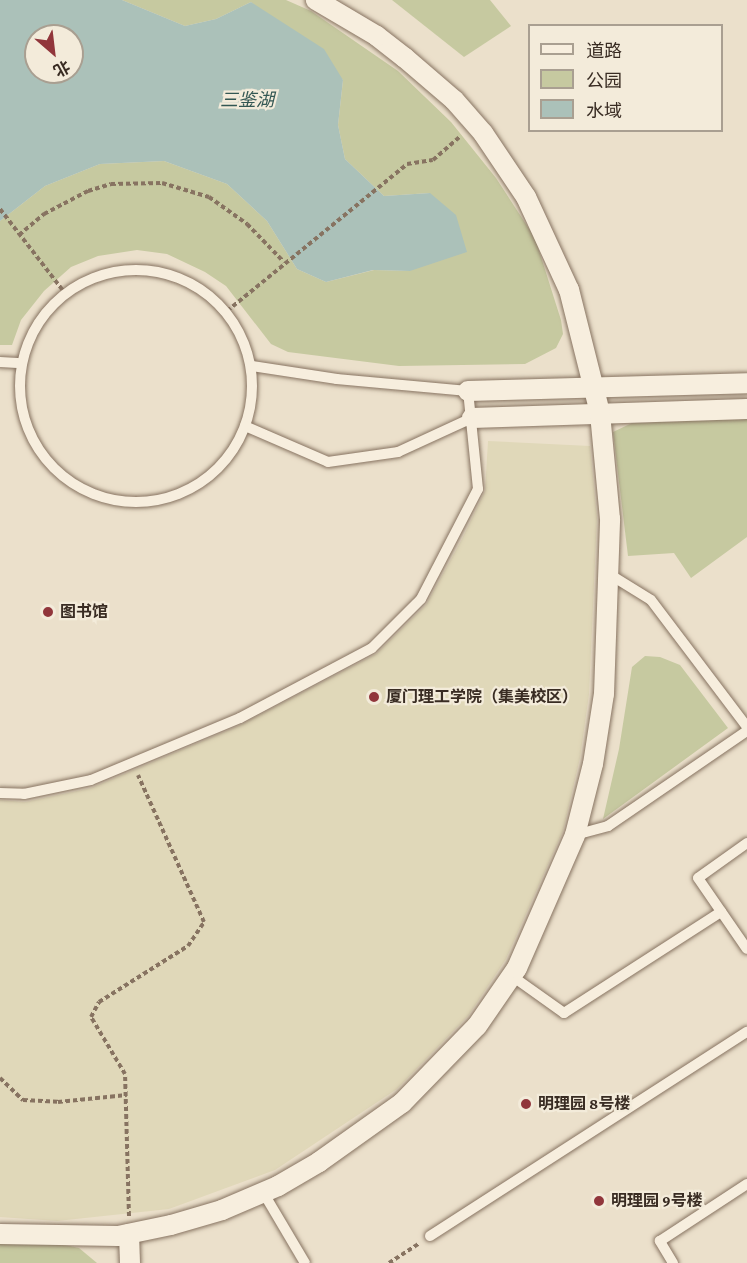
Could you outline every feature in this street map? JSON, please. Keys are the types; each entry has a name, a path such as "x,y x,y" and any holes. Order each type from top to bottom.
{"street":[{"path":"0,1234 56,1238 129,1234 222,1210 263,1192 320,1162 402,1103 477,1026 512,976 575,835 593,764 604,694 610,519 600,413 595,385 568,290 551,245 526,197 475,124 405,58 377,36 316,0"},
{"path":"468,391 595,385 747,383"},
{"path":"472,418 747,409"},
{"path":"129,1234 130,1263"}],"lane":[{"path":"150,270 192,283 227,311 247,346 252,366 253,389 245,426 231,454 196,485 152,501 106,498 64,478 34,443 20,398 22,363 34,330 65,293 105,274 150,270"},
{"path":"0,362 22,363"},
{"path":"0,793 24,794 91,780 240,718 321,678 372,648 421,599 478,489 468,391 337,379 252,366"},
{"path":"245,426 327,462 398,452 472,418"},
{"path":"575,835 608,826 747,729 651,600 609,574"},
{"path":"747,843 698,878 747,949"},
{"path":"512,976 564,1013 722,912"},
{"path":"430,1236 747,1032"},
{"path":"673,1263 660,1241 747,1184"},
{"path":"263,1192 305,1263"}],"path":[{"path":"227,311 284,262 407,164 433,160 475,124"},
{"path":"17,233 44,214 88,191 111,184 162,183 187,188 216,201 247,224 284,262"},
{"path":"0,209 65,293"},
{"path":"129,1234 125,1074 92,1017 99,1002 188,946 204,922 132,764"},
{"path":"0,1078 24,1100 58,1102 127,1095"},
{"path":"389,1263 430,1236"}],"shaded area":[{"path":"488,441 590,446 597,518 589,694 580,758 563,831 506,959 468,1016 397,1089 275,1170 169,1209 57,1221 0,1217 0,800 25,802 91,788 238,726 376,654 426,605 462,539 485,491"}],"green space":[{"path":"122,0 286,0 311,11 398,71 451,122 496,178 535,238 561,320 563,334 556,348 525,364 399,366 288,352 271,344 226,286 205,272 167,254 137,250 98,256 71,267 44,291 21,320 12,345 0,345 0,221 45,186 100,164 164,161 227,184 267,221 297,269 326,282 374,270 410,271 430,193 384,196 345,159 338,125 343,80 251,2 216,19 185,26"},
{"path":"392,0 490,0 511,26 464,57"},
{"path":"747,419 747,537 691,578 674,553 628,556 613,432 632,423"},
{"path":"645,656 660,657 680,665 728,728 603,819 619,749 632,667"},
{"path":"0,1241 79,1248 97,1263 0,1263"}],"water":[{"name":"三鉴湖","path":"0,0 122,0 185,26 216,19 251,2 324,49 343,80 338,125 345,159 384,196 430,193 456,215 467,252 410,271 373,270 326,282 297,269 267,221 227,184 164,161 100,164 45,186 0,221"}],"place":[{"name":"图书馆","path":"48,612"},
{"name":"厦门理工学院（集美校区）","path":"374,697"},
{"name":"明理园 8号楼","path":"526,1104"},
{"name":"明理园 9号楼","path":"599,1201"}]}
